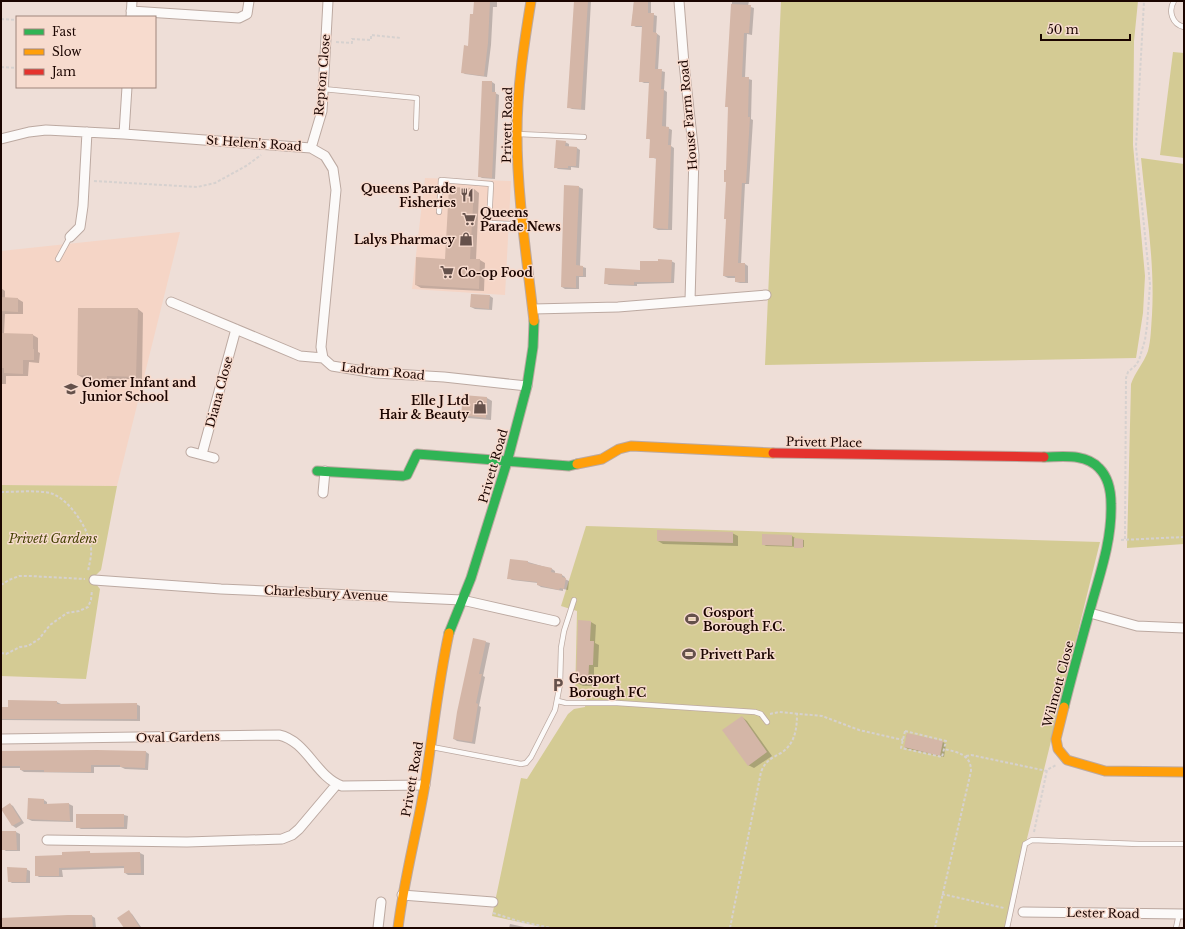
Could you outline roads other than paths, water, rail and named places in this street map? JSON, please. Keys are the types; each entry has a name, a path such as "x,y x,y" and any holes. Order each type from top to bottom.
{"street":[{"path":"131,10 239,18 247,14 249,1"},
{"name":"Repton Close","path":"311,148 322,111 328,1"},
{"name":"Privett Road","path":"398,928 402,895 425,785 442,664 450,632 471,578 507,462 527,386 533,347 533,309 523,220 517,134 522,58 531,1"},
{"name":"House Farm Road","path":"679,1 694,155 690,301"},
{"path":"124,134 126,88"},
{"name":"St Helen's Road","path":"1,139 29,132 46,130 87,132 311,148 325,156 333,169 336,190 320,347 323,358"},
{"path":"70,237 80,227 87,132"},
{"path":"533,309 618,307 766,295"},
{"name":"Ladram Road","path":"171,302 178,310 236,329 300,356 323,358 332,366 376,373 444,377 527,386"},
{"name":"Diana Close","path":"202,454 236,329"},
{"name":"Privett Place","path":"324,493 321,471 403,476 407,475 417,454 573,466 602,459 619,449 631,446 761,453 1073,457 1091,461 1105,475 1111,492 1110,507"},
{"path":"191,452 214,458"},
{"name":"Wilmott Close","path":"1110,507 1108,541 1090,613 1056,735 1058,750 1067,760 1105,771 1184,772"},
{"name":"Charlesbury Avenue","path":"90,579 221,589 462,600 555,621"},
{"path":"1090,613 1137,626 1184,628"},
{"name":"Oval Gardens","path":"1,739 279,735 287,738 295,744 328,778 337,784"},
{"path":"47,840 187,842 282,838 292,835 299,829 337,784 348,787 425,785"},
{"path":"402,895 493,902"},
{"path":"378,928 381,902"},
{"name":"Lester Road","path":"1023,912 1182,914"}],"lane":[{"path":"1174,1 1171,8 1173,18 1176,23 1184,27"},
{"path":"323,89 417,98 416,128"},
{"path":"517,134 584,137"},
{"path":"439,212 441,180 491,184 489,223 510,224 523,220"},
{"path":"58,259 70,237"},
{"path":"431,746 518,764 526,763 554,714 558,701 561,648 565,625 574,600"},
{"path":"555,621 565,625"},
{"path":"558,701 566,703 617,703 751,711 758,712 767,722"},
{"path":"1007,928 1025,844 1032,840 1184,844"},
{"path":"1011,909 1023,912"},
{"path":"1176,928 1182,914"}],"place":[{"name":"Queens Parade Fisheries","path":"467,195"},
{"name":"Queens Parade News","path":"469,219"},
{"name":"Lalys Pharmacy","path":"466,239"},
{"name":"Co-op Food","path":"447,272"},
{"name":"Gomer Infant and Junior School","path":"71,389"},
{"name":"Elle J Ltd Hair & Beauty","path":"480,407"},
{"name":"Gosport Borough F.C.","path":"692,619"},
{"name":"Privett Park","path":"689,654"},
{"name":"Gosport Borough FC","path":"558,685"}],"park label":[{"name":"Privett Gardens","path":"53,538"}]}
